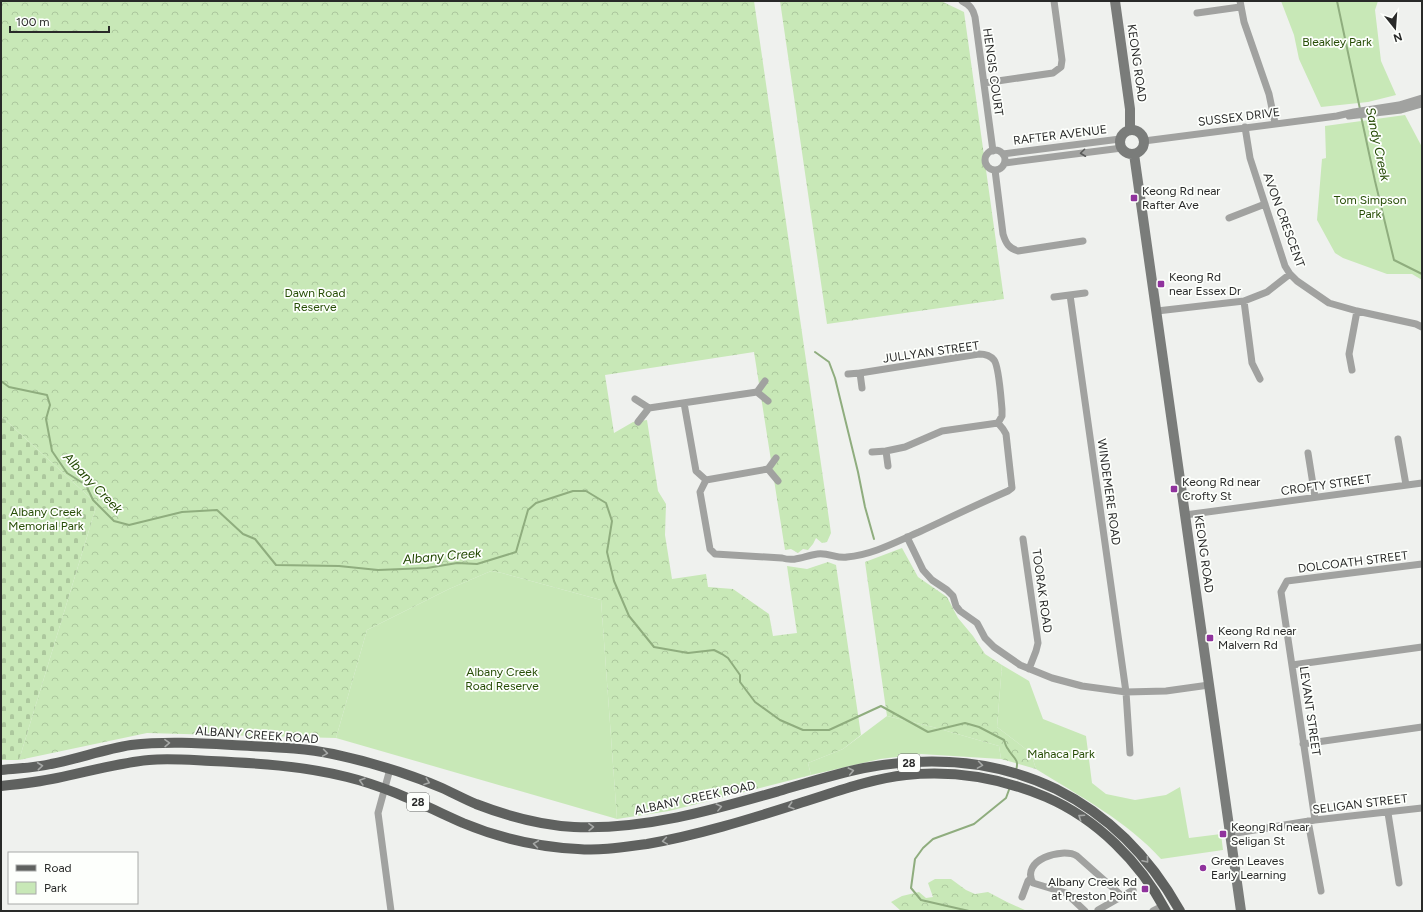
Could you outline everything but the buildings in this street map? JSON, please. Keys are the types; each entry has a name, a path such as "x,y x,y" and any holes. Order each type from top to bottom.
{"main road":[{"name":"ALBANY CREEK ROAD","path":"1,770 50,765 132,745 187,743 296,748 332,754 390,769 440,787 473,803 523,819 575,827 637,825 672,819 744,801 842,773 882,766 917,762 974,764 1007,770 1028,777 1069,795 1087,806 1131,842 1153,869 1180,911"},
{"name":"28","path":"1,786 54,779 126,763 168,759 250,762 346,777 385,788 466,824 500,835 526,843 581,850 626,847 682,838 749,820 868,782 904,775 960,774 982,777 1025,788 1053,800 1084,819 1126,854 1165,908"},
{"path":"1112,841 1119,832"}],"street":[{"path":"984,83 1053,73 1060,67 1062,60 1054,1"},
{"name":"KEONG ROAD","path":"1115,1 1130,109 1130,129"},
{"name":"HENGIS COURT","path":"966,2 973,10 975,17 992,151"},
{"path":"1196,13 1240,4 1244,22 1270,94 1275,123"},
{"name":"SUSSEX DRIVE","path":"1144,141 1354,114 1399,105 1422,98"},
{"name":"SUSSEX DRIVE","path":"1372,111 1400,110 1422,104"},
{"name":"AVON CRESCENT","path":"1245,127 1250,158 1285,266 1297,282 1330,303 1357,311 1416,324 1422,327"},
{"path":"1130,129 1138,131 1144,141 1140,150 1134,154 1127,153 1121,144 1123,132 1130,129"},
{"name":"RAFTER AVENUE","path":"992,151 998,151 1003,154 1121,144"},
{"name":"RAFTER AVENUE","path":"995,170 1001,168 1005,163 1121,144"},
{"path":"992,151 988,154 986,160 987,166 995,170 1003,234 1006,243 1011,248 1018,251 1084,242"},
{"name":"RAFTER AVENUE","path":"1003,154 1005,163"},
{"name":"KEONG ROAD","path":"1134,154 1242,911"},
{"path":"1229,218 1265,204"},
{"path":"1157,311 1244,301 1267,292 1290,274"},
{"path":"1054,297 1085,293"},
{"name":"WINDEMERE ROAD","path":"1070,295 1126,692 1130,753"},
{"path":"1244,301 1252,363 1260,379"},
{"path":"1352,370 1349,354 1357,311"},
{"name":"JULLYAN STREET","path":"848,374 985,354 991,357 996,365 1002,409 1002,416 998,423"},
{"path":"860,373 862,388"},
{"path":"635,399 649,408 757,392 765,381"},
{"path":"757,392 768,401"},
{"path":"684,403 696,471 706,480"},
{"path":"638,422 649,408"},
{"path":"706,480 700,492 710,549 715,554 782,558 788,560 796,560 817,554 827,553 846,558 879,549 1012,488 1006,434 998,423 942,431 905,447 872,452"},
{"path":"1398,439 1406,485"},
{"path":"886,451 888,466"},
{"path":"1308,453 1315,497"},
{"path":"706,480 768,469 776,458"},
{"path":"768,469 778,481"},
{"name":"CROFTY STREET","path":"1186,515 1422,483"},
{"path":"907,537 923,570 932,580 950,593 960,611 977,623 985,638 994,647 1020,665 1052,678 1082,686 1126,692 1166,691 1209,685"},
{"name":"TOORAK ROAD","path":"1023,539 1038,643 1029,669"},
{"name":"DOLCOATH STREET","path":"1287,582 1422,564"},
{"name":"LEVANT STREET","path":"1287,582 1281,592 1303,744 1321,891"},
{"path":"1292,665 1422,647"},
{"path":"1303,744 1422,727"},
{"path":"390,769 378,813 391,911"},
{"name":"SELIGAN STREET","path":"1230,834 1312,821 1422,808"},
{"path":"1388,813 1399,883"},
{"path":"1085,911 1066,893 1033,883 1029,874 1032,866 1037,861 1048,856 1072,852 1122,896"},
{"path":"1022,897 1030,879"},
{"path":"1098,910 1133,890"},
{"path":"1153,911 1165,908"}],"green space":[{"name":"Dawn Road Reserve","path":"1,1 754,1 831,533 827,542 822,543 816,538 808,550 803,549 798,553 791,549 785,550 754,352 605,375 614,433 633,422 647,420 658,491 666,504 665,535 672,579 706,574 708,587 733,589 769,614 773,636 797,633 787,566 807,569 828,562 836,565 861,735 843,749 808,763 811,775 669,811 617,819 601,600 491,571 449,589 367,630 336,738 147,733 19,760 97,504 1,416"},
{"path":"780,1 941,1 964,12 1004,299 827,324"},
{"name":"Bleakley Park","path":"1281,1 1378,1 1375,10 1381,61 1396,95 1368,102 1321,107 1299,59 1294,35"},
{"name":"Tom Simpson Park","path":"1405,115 1422,147 1422,280 1412,274 1387,274 1343,258 1335,253 1317,220 1322,159 1326,158 1325,126"},
{"name":"Albany Creek Memorial Park","path":"1,416 97,504 19,760 1,760"},
{"path":"902,548 918,577 947,597 958,618 973,636 985,654 1002,665 997,727 1031,753 1036,769 1001,759 999,746 933,727 887,716 865,562"},
{"name":"Albany Creek Road Reserve","path":"491,571 601,600 617,819 336,738 367,630 449,589"},
{"name":"Mahaca Park","path":"1002,665 1029,681 1043,719 1086,736 1092,783 1106,794 1135,800 1166,795 1180,787 1189,838 1221,834 1223,850 1161,859 1148,845 1118,821 1036,769 1031,753 997,727"},
{"path":"887,716 933,727 999,746 1001,759 921,754 880,759 811,775 808,763 843,749"},
{"path":"935,879 951,879 966,890 975,894 988,892 1027,911 901,911 891,902 902,896 919,892 926,898 933,897 928,883"}],"waterway":[{"name":"Sandy Creek","path":"1337,1 1360,109"},
{"name":"Sandy Creek","path":"1361,116 1394,260 1422,274"},
{"path":"815,352 829,362 835,378 865,507 874,539"},
{"name":"Albany Creek","path":"1,381 9,387 47,395 50,405 46,419 52,451 67,473 86,485 93,500 114,521 129,525 182,512 217,510 243,534 255,539 276,565 339,566 378,570 427,568 457,563 477,564 516,552 528,510 536,503 573,491 586,491 606,503 612,521 607,552 614,581 629,616 654,647 688,653 714,650 722,654 728,658 740,675 740,682 755,702 780,720 803,730 829,730 881,706 928,732 965,723 979,727 1004,740 1017,763 1016,770"},
{"name":"Albany Creek","path":"969,911 921,900 911,888 915,859 923,848 933,839 974,824 1006,798 1010,787"}],"place":[{"name":"Keong Rd near Rafter Ave","path":"1134,198"},
{"name":"Keong Rd near Essex Dr","path":"1161,284"},
{"name":"Keong Rd near Crofty St","path":"1174,489"},
{"name":"Keong Rd near Malvern Rd","path":"1210,638"},
{"name":"Keong Rd near Seligan St","path":"1223,834"},
{"name":"Green Leaves Early Learning","path":"1203,868"},
{"name":"Albany Creek Rd at Preston Point","path":"1145,889"}]}
